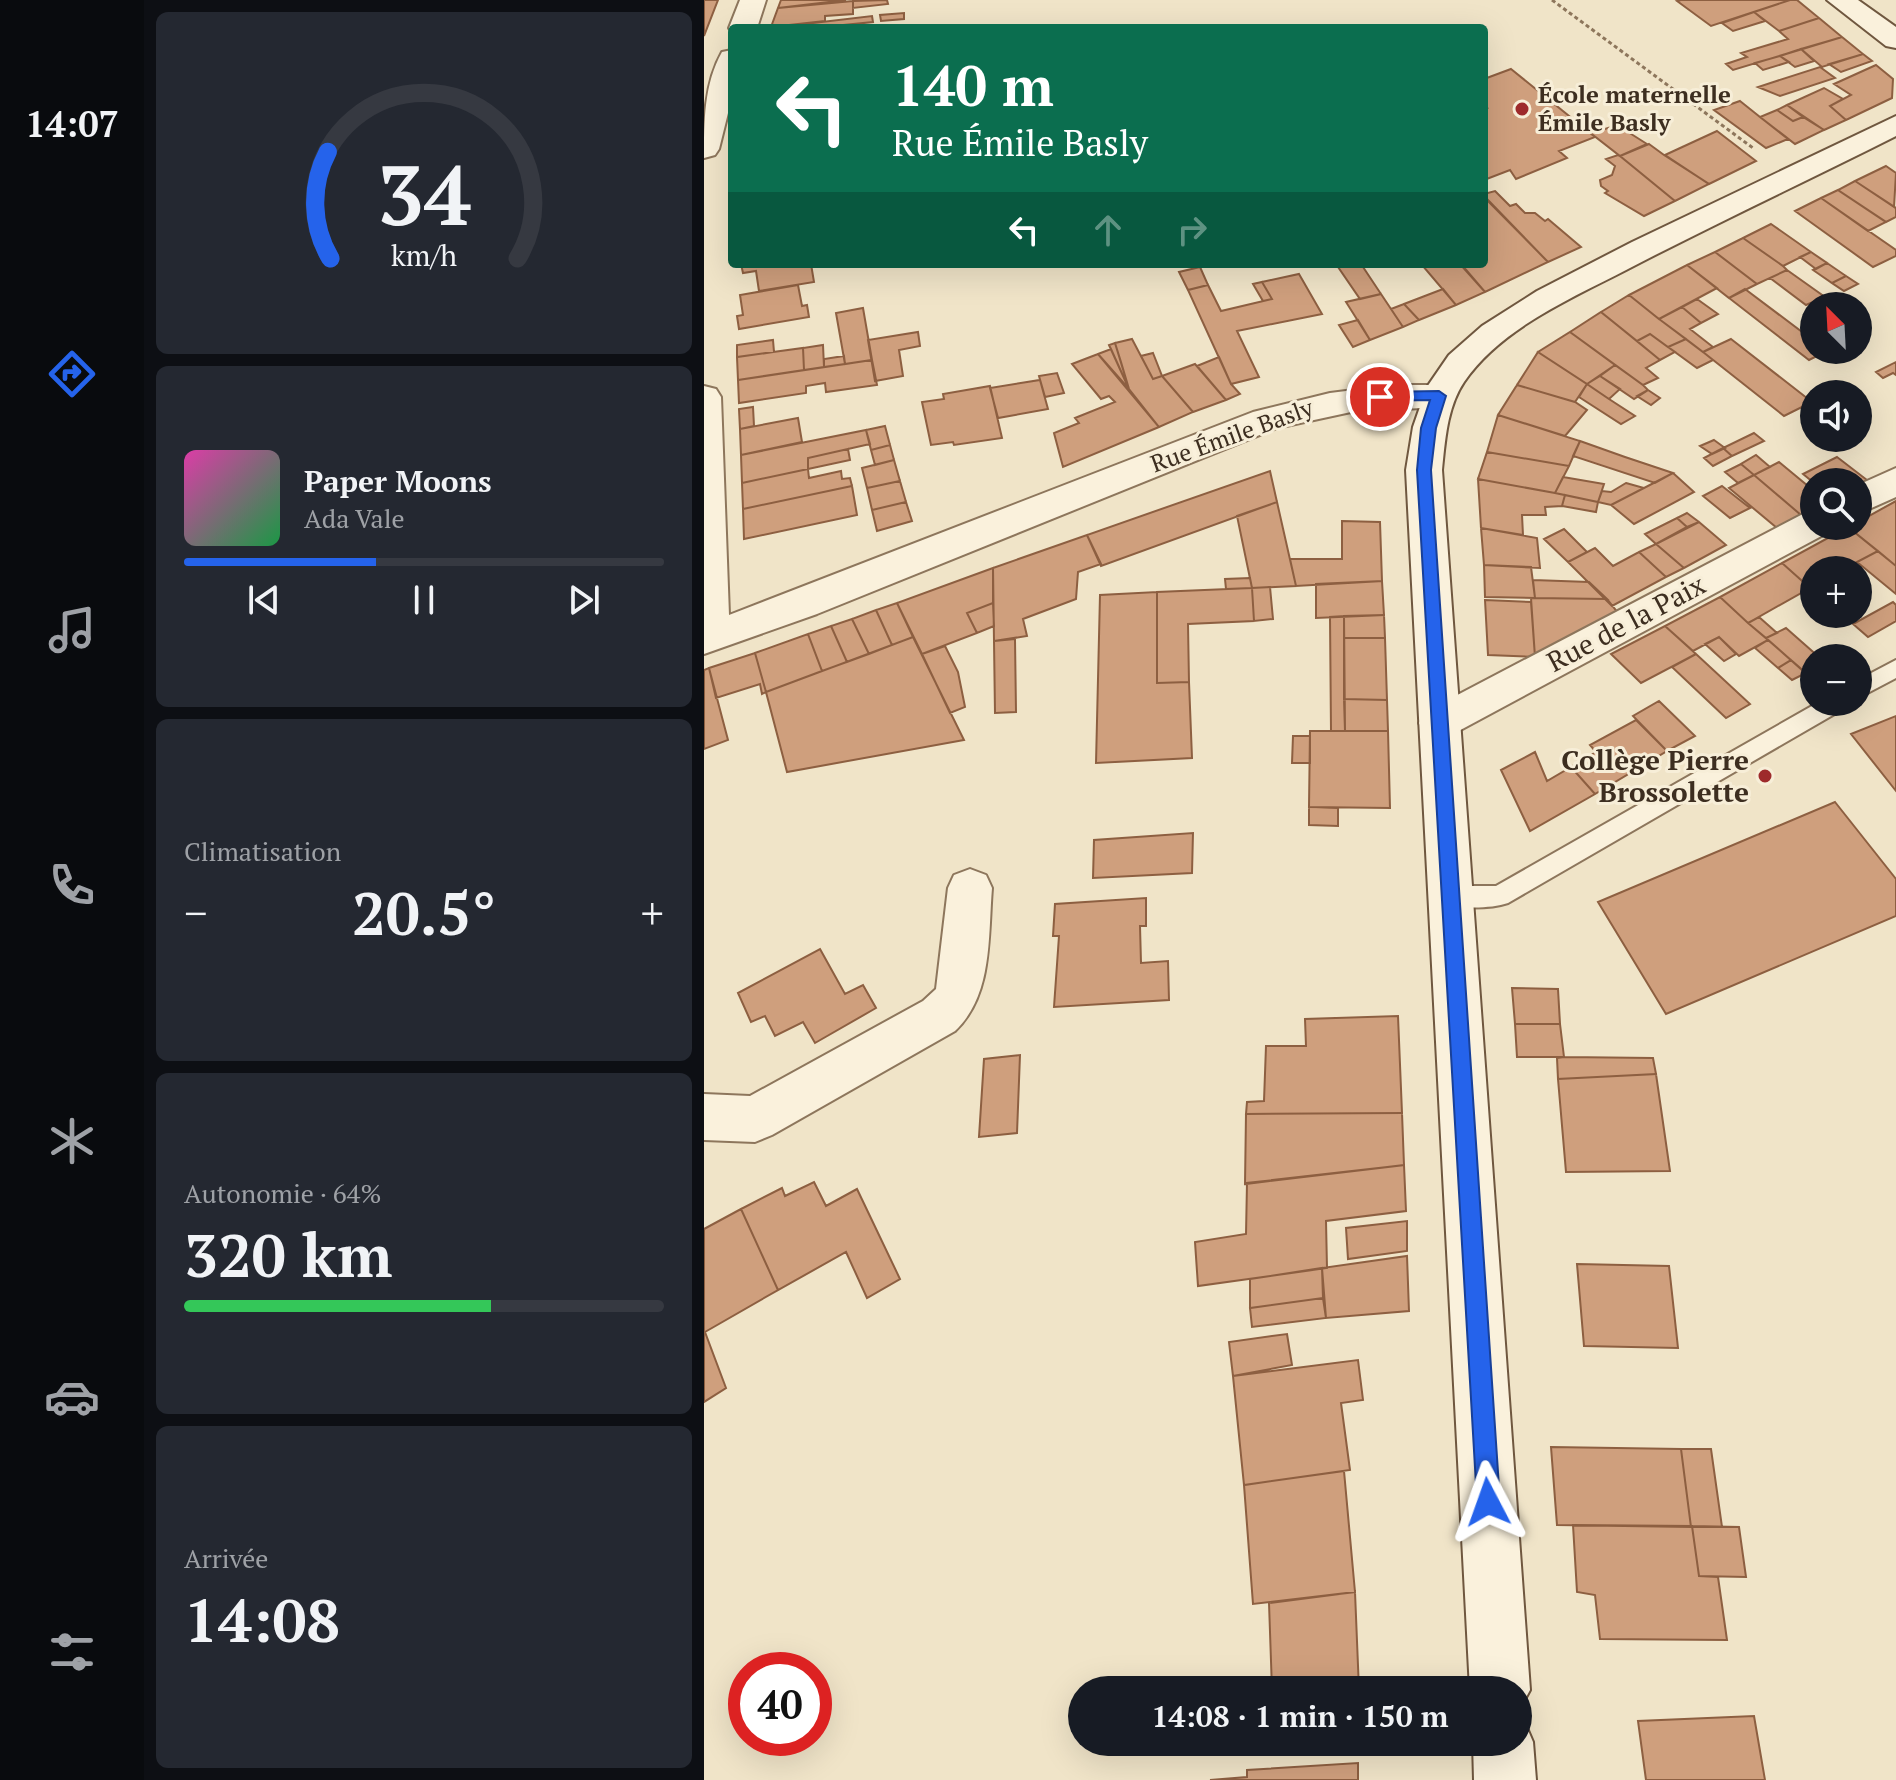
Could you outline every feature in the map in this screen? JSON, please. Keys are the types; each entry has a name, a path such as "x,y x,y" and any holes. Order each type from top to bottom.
{"street":[{"path":"744,24 753,0"},
{"path":"1840,0 1896,40"},
{"path":"704,149 712,113 728,69"},
{"path":"1499,1676 1424,470 1428,428 1439,396 1459,365 1524,311 1640,250 1896,125"},
{"name":"Rue Émile Basly","path":"708,638 803,604 1265,420 1323,403 1439,396"},
{"path":"704,397 708,638"},
{"path":"1872,494 1896,481"},
{"name":"Rue de la Paix","path":"1439,723 1800,531"},
{"path":"704,1117 755,1119 939,1016 953,1003 960,986 970,888"},
{"path":"1504,1756 1505,1780"}],"lane":[{"path":"1872,682 1896,668"},
{"path":"1449,896 1499,896 1813,716"}],"path":[{"path":"1552,0 1792,177"}],"building":[{"path":"704,0 718,0 704,36"},
{"path":"781,0 846,0 778,8"},
{"path":"887,0 888,4 853,8 853,1"},
{"path":"1790,0 1711,26 1677,1"},
{"path":"1797,0 1819,18 1779,31 1754,12"},
{"path":"853,1 853,14 825,16 825,21 798,24 772,24 778,8"},
{"path":"1754,12 1765,21 1733,31 1722,23"},
{"path":"904,13 904,19 881,21 880,15"},
{"path":"872,16 873,22 854,24 805,24"},
{"path":"1819,18 1842,37 1733,70 1726,64 1747,57 1741,53 1788,39 1779,31"},
{"path":"1842,37 1863,54 1822,67 1801,49"},
{"path":"1801,49 1814,61 1795,67 1780,56"},
{"path":"1863,54 1872,61 1841,72 1829,64"},
{"path":"1780,56 1789,62 1763,70 1755,63"},
{"path":"1876,65 1893,79 1892,98 1846,120 1830,106 1851,95 1834,84"},
{"path":"1820,67 1835,78 1780,96 1758,87"},
{"path":"1511,69 1595,137 1559,151 1567,158 1516,179 1510,170 1488,178 1488,78"},
{"path":"1824,88 1843,99 1830,106 1846,120 1824,130 1787,105"},
{"path":"1740,101 1788,139 1766,148 1714,110"},
{"path":"1787,105 1803,117 1793,121 1777,110"},
{"path":"1777,110 1793,121 1803,117 1824,130 1795,144 1760,117"},
{"path":"1591,125 1599,131 1617,125 1647,144 1620,156 1584,128"},
{"path":"1717,131 1756,161 1709,184 1665,155"},
{"path":"1649,144 1709,184 1675,201 1620,156"},
{"path":"1618,155 1675,201 1644,216 1605,193 1608,191 1601,186 1600,180 1612,175 1615,166 1606,159"},
{"path":"1886,166 1896,173 1894,207 1855,181"},
{"path":"1855,181 1896,208 1896,217 1886,222 1838,190"},
{"path":"1838,190 1886,222 1868,231 1821,198"},
{"path":"1495,191 1510,206 1516,204 1525,213 1535,213 1545,221 1548,219 1581,247 1548,262 1488,201 1488,193"},
{"path":"1821,198 1896,250 1896,256 1873,267 1795,211"},
{"path":"1488,200 1548,262 1485,292 1464,268 1488,268"},
{"path":"1771,224 1811,252 1783,266 1743,238"},
{"path":"1743,238 1787,270 1757,284 1715,252"},
{"path":"1715,252 1757,284 1729,298 1687,265"},
{"path":"1811,252 1827,263 1816,269 1800,257"},
{"path":"1827,263 1846,276 1832,283 1813,270"},
{"path":"1687,265 1717,288 1659,319 1629,295"},
{"path":"742,268 812,268 814,282 759,291 756,271 743,273"},
{"path":"1200,268 1208,285 1188,290 1179,272"},
{"path":"1339,268 1364,268 1381,294 1360,299"},
{"path":"1425,268 1464,268 1485,292 1456,305"},
{"path":"1787,270 1818,292 1800,292 1800,300 1770,278"},
{"path":"1299,274 1322,314 1237,331 1259,377 1231,384 1188,290 1208,285 1221,311 1272,299 1262,282"},
{"path":"1846,276 1858,284 1844,291 1832,283"},
{"path":"1262,282 1272,299 1263,301 1253,284"},
{"path":"798,285 802,306 807,305 809,317 739,329 737,316 743,315 740,295"},
{"path":"1443,289 1456,305 1419,320 1404,304"},
{"path":"1745,289 1800,330 1800,353 1729,298"},
{"path":"1381,294 1403,327 1370,340 1346,302"},
{"path":"1629,295 1686,339 1668,347 1650,334 1637,341 1601,312"},
{"path":"1697,299 1718,314 1701,323 1682,307"},
{"path":"1404,304 1419,320 1403,327 1391,309"},
{"path":"1682,307 1701,323 1690,329 1713,347 1703,352 1659,319"},
{"path":"863,308 872,360 845,364 836,313"},
{"path":"1601,312 1660,360 1646,368 1658,378 1643,385 1570,332"},
{"path":"1358,320 1370,340 1353,347 1339,325"},
{"path":"918,332 920,346 899,350 903,376 875,381 868,340"},
{"path":"1570,332 1615,365 1587,384 1538,352"},
{"path":"1650,334 1675,352 1660,360 1637,341"},
{"path":"1132,339 1153,379 1162,376 1193,412 1159,427 1129,389 1115,343"},
{"path":"1686,339 1713,360 1697,368 1668,347"},
{"path":"1731,339 1800,393 1800,408 1784,416 1703,352"},
{"path":"773,340 774,352 737,357 737,345"},
{"path":"1115,343 1121,362 1129,389 1109,345"},
{"path":"823,345 824,367 804,370 803,348"},
{"path":"803,348 804,370 738,380 737,357"},
{"path":"1111,349 1129,389 1098,354"},
{"path":"1538,352 1587,384 1575,402 1517,385"},
{"path":"1153,353 1162,376 1153,379 1141,356"},
{"path":"1098,354 1159,427 1063,467 1054,433 1079,423 1075,418 1115,402 1109,396 1101,399 1072,364"},
{"path":"844,356 845,364 824,367 824,359"},
{"path":"1219,357 1231,384 1240,394 1226,400 1197,366"},
{"path":"872,360 877,385 826,392 825,383 806,386 806,393 739,403 738,380"},
{"path":"1896,362 1896,375 1893,373 1883,378 1876,372"},
{"path":"1195,364 1226,400 1193,412 1162,376"},
{"path":"1615,365 1648,390 1634,399 1600,376"},
{"path":"1057,373 1064,393 1045,397 1039,376"},
{"path":"1600,376 1620,389 1609,399 1587,384"},
{"path":"1040,380 1048,409 998,418 990,388"},
{"path":"1587,384 1635,416 1621,424 1579,397"},
{"path":"1517,385 1575,402 1587,410 1565,436 1498,415"},
{"path":"990,386 1002,438 931,445 922,402 944,399 943,394"},
{"path":"1648,390 1660,398 1651,405 1637,396"},
{"path":"753,407 754,426 740,429 739,409"},
{"path":"1498,415 1580,441 1569,466 1487,452"},
{"path":"798,418 802,442 741,455 740,429"},
{"path":"885,426 890,445 871,450 866,430"},
{"path":"866,430 870,444 808,458 808,469 742,483 741,455"},
{"path":"1754,433 1764,441 1732,456 1723,448"},
{"path":"1714,440 1725,448 1712,454 1700,446"},
{"path":"1580,441 1673,473 1655,483 1573,456"},
{"path":"890,445 894,460 875,465 871,450"},
{"path":"1723,448 1732,456 1713,466 1704,458"},
{"path":"848,449 850,460 808,469 808,458"},
{"path":"1487,452 1569,466 1555,493 1478,479"},
{"path":"1756,455 1770,467 1754,475 1741,464"},
{"path":"1837,457 1851,468 1815,468"},
{"path":"894,460 900,481 867,488 862,468"},
{"path":"1779,462 1800,479 1800,514 1754,475"},
{"path":"1741,464 1754,475 1738,483 1725,472"},
{"path":"808,469 809,478 841,471 842,479 850,478 852,486 743,509 742,483"},
{"path":"1270,471 1277,502 1101,566 1087,535"},
{"path":"1673,473 1694,492 1634,524 1611,505"},
{"path":"1754,475 1800,516 1777,528 1729,488"},
{"path":"1563,477 1604,484 1598,502 1555,493"},
{"path":"1478,479 1565,495 1562,506 1545,507 1546,515 1522,515 1523,535 1481,528"},
{"path":"900,481 906,502 872,510 867,488"},
{"path":"1626,483 1644,488 1611,505 1598,502 1602,491 1611,492"},
{"path":"852,486 857,515 744,539 743,509"},
{"path":"1722,486 1750,508 1730,518 1703,496"},
{"path":"1565,495 1598,502 1596,512 1562,506"},
{"path":"1896,501 1896,566 1864,540 1872,540 1872,514"},
{"path":"906,502 912,521 877,531 872,510"},
{"path":"1277,502 1296,586 1252,588 1237,516"},
{"path":"1687,513 1699,522 1687,527 1677,518"},
{"path":"1677,518 1687,527 1656,544 1645,534"},
{"path":"1342,521 1380,522 1382,581 1296,586 1290,559 1342,559"},
{"path":"1699,522 1726,545 1684,568 1656,544"},
{"path":"1481,528 1537,538 1540,568 1484,565"},
{"path":"1564,529 1587,552 1568,562 1544,539"},
{"path":"1087,535 1101,564 1078,572 1076,599 1023,619 1027,636 994,641 993,568"},
{"path":"1824,540 1864,540 1878,551 1869,556 1800,556 1800,579 1782,563"},
{"path":"1656,544 1684,568 1666,577 1639,552"},
{"path":"1595,548 1613,566 1639,552 1666,577 1612,606 1568,562"},
{"path":"1878,551 1896,566 1896,594 1872,574 1872,556 1868,556"},
{"path":"1782,563 1800,579 1800,594 1748,623 1720,597"},
{"path":"1484,565 1531,567 1535,598 1485,597"},
{"path":"993,568 993,603 967,613 977,633 922,654 897,603"},
{"path":"1250,578 1252,588 1226,589 1225,579"},
{"path":"1533,580 1589,582 1607,599 1535,598"},
{"path":"1382,581 1384,615 1316,618 1316,584"},
{"path":"1270,587 1273,619 1254,621 1252,588"},
{"path":"1252,588 1254,621 1188,624 1189,682 1157,683 1157,592"},
{"path":"1157,592 1157,683 1189,682 1192,758 1096,763 1100,595"},
{"path":"1720,597 1768,640 1739,656 1719,637 1693,651 1665,626"},
{"path":"1531,598 1607,599 1618,613 1535,657"},
{"path":"1485,600 1531,602 1535,657 1488,655"},
{"path":"1893,602 1896,605 1896,621 1868,637 1858,628 1872,628 1872,614"},
{"path":"897,603 913,637 892,645 876,610"},
{"path":"993,603 994,626 977,633 967,613"},
{"path":"876,610 892,645 869,654 852,619"},
{"path":"1384,615 1385,638 1344,638 1344,616"},
{"path":"1344,616 1345,731 1331,731 1330,617"},
{"path":"1759,617 1777,633 1766,638 1748,623"},
{"path":"852,619 869,654 847,662 831,626"},
{"path":"831,626 847,662 822,671 808,634"},
{"path":"1665,626 1696,654 1641,683 1611,654"},
{"path":"1786,628 1804,644 1800,644 1800,668 1766,638"},
{"path":"808,634 822,671 766,692 755,653"},
{"path":"913,637 964,740 787,772 766,692"},
{"path":"1719,637 1736,654 1724,661 1705,644"},
{"path":"1344,638 1385,638 1387,700 1344,699"},
{"path":"1015,639 1016,712 995,713 994,641"},
{"path":"1768,640 1791,660 1778,668 1755,648"},
{"path":"945,646 958,672 965,707 950,713 922,654"},
{"path":"755,653 766,692 762,694 760,684 716,698 709,668"},
{"path":"1696,654 1750,704 1726,718 1672,667"},
{"path":"1791,660 1800,668 1800,676 1792,680 1778,668"},
{"path":"709,668 728,740 704,749 704,670"},
{"path":"1344,699 1387,700 1388,731 1345,731"},
{"path":"1659,701 1695,736 1667,751 1633,716"},
{"path":"1896,716 1896,791 1851,734"},
{"path":"1636,720 1667,751 1595,794 1571,767 1596,752 1590,745"},
{"path":"1310,731 1388,731 1390,808 1309,807"},
{"path":"1293,736 1310,736 1310,763 1292,763"},
{"path":"1535,752 1547,781 1571,767 1595,794 1530,831 1501,770"},
{"path":"1835,802 1896,879 1896,916 1666,1014 1598,902"},
{"path":"1309,807 1338,808 1338,826 1309,825"},
{"path":"1193,833 1192,873 1093,878 1094,840"},
{"path":"1146,898 1146,926 1140,926 1141,963 1168,961 1169,1000 1054,1007 1059,936 1053,936 1055,904"},
{"path":"820,949 845,994 863,985 876,1008 815,1043 803,1022 775,1036 765,1016 751,1022 738,993"},
{"path":"1512,988 1558,989 1560,1024 1515,1024"},
{"path":"1398,1016 1402,1113 1246,1114 1247,1102 1264,1101 1266,1046 1306,1046 1305,1019"},
{"path":"1515,1024 1560,1024 1564,1057 1517,1057"},
{"path":"1020,1055 1017,1133 979,1137 984,1059"},
{"path":"1557,1058 1653,1058 1656,1074 1558,1079"},
{"path":"1656,1074 1670,1171 1566,1172 1558,1079"},
{"path":"1402,1113 1404,1165 1245,1184 1246,1114"},
{"path":"1404,1165 1406,1211 1326,1221 1327,1268 1198,1286 1195,1242 1246,1234 1247,1183"},
{"path":"814,1182 826,1206 857,1189 900,1279 867,1298 846,1252 778,1290 741,1209 782,1188 785,1196"},
{"path":"741,1209 778,1290 705,1332 726,1388 704,1402 704,1229"},
{"path":"1407,1221 1407,1251 1348,1259 1346,1228"},
{"path":"1407,1256 1409,1311 1326,1318 1322,1268"},
{"path":"1577,1264 1669,1266 1678,1348 1584,1346"},
{"path":"1322,1268 1323,1298 1250,1308 1250,1279"},
{"path":"1323,1298 1326,1318 1252,1327 1250,1308"},
{"path":"1287,1334 1292,1365 1233,1376 1229,1342"},
{"path":"1358,1360 1363,1400 1341,1403 1350,1470 1244,1485 1233,1376"},
{"path":"1551,1447 1681,1449 1691,1527 1557,1525"},
{"path":"1681,1449 1711,1449 1722,1527 1691,1527"},
{"path":"1344,1471 1355,1592 1253,1604 1244,1485"},
{"path":"1573,1525 1692,1526 1699,1576 1718,1577 1727,1640 1600,1639 1595,1595 1577,1592"},
{"path":"1692,1526 1739,1527 1746,1577 1699,1576"},
{"path":"1355,1592 1358,1676 1272,1676 1269,1603"},
{"path":"1754,1716 1765,1780 1646,1780 1638,1721"},
{"path":"1358,1763 1358,1780 1210,1780 1247,1777 1247,1770"}],"place":[{"name":"École maternelle Émile Basly","path":"1522,109"},
{"name":"Collège Pierre Brossolette","path":"1765,776"}],"route":[{"path":"1380,397 1439,396 1428,428 1424,470 1488,1502"}]}
